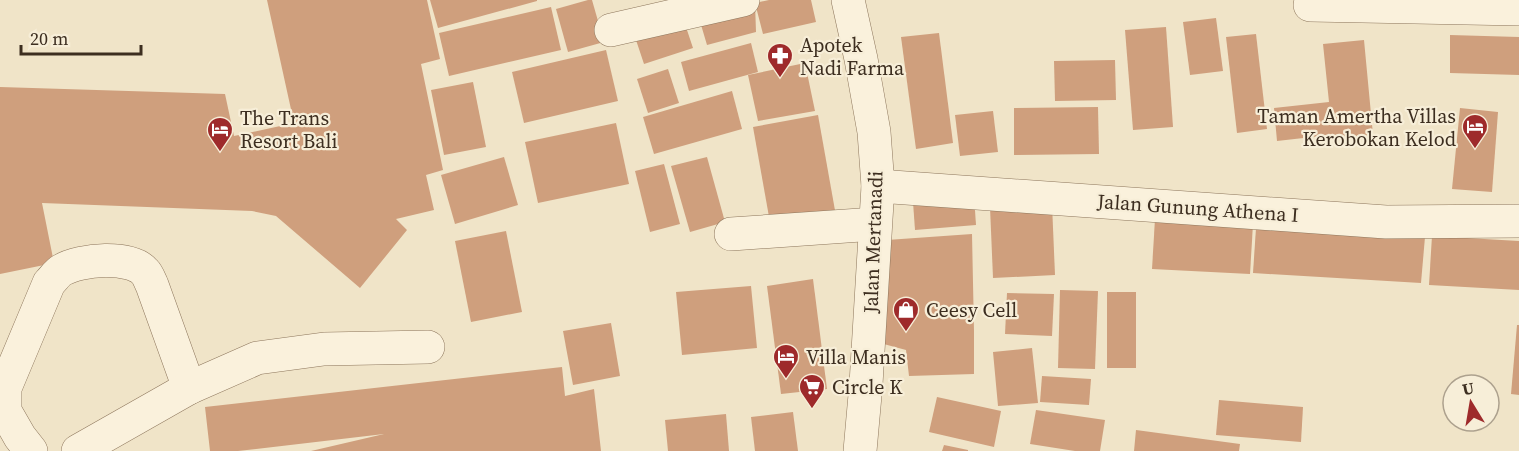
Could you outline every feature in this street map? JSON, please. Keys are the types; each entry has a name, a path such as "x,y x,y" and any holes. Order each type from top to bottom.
{"street":[{"path":"611,30 743,0"},
{"name":"Jalan Mertanadi","path":"848,0 874,132 878,186 860,451"},
{"path":"1310,5 1519,9"},
{"name":"Jalan Gunung Athena I","path":"878,186 1386,222 1519,221"},
{"path":"730,234 875,224"},
{"path":"31,451 5,411 5,388 49,283 62,270 76,264 101,260 134,264 145,271 189,388"},
{"path":"78,451 189,388 256,358 324,349 428,347"}],"building":[{"name":"The Trans Resort Bali","path":"267,0 427,0 440,59 421,64 443,170 426,175 434,210 396,219 407,230 360,288 276,216 252,211 42,203 54,263 0,274 0,87 225,94 234,136 294,123"},
{"path":"430,0 537,0 537,1 438,28"},
{"path":"592,0 604,42 568,52 556,9"},
{"path":"769,0 811,0 816,22 763,34 755,3"},
{"path":"755,3 756,32 707,45 699,18"},
{"path":"551,7 561,50 449,76 439,33"},
{"path":"1216,18 1223,71 1190,75 1183,22"},
{"path":"685,24 693,48 644,64 636,40"},
{"path":"1166,27 1173,127 1133,130 1125,30"},
{"path":"939,33 953,143 916,149 901,37"},
{"path":"1256,34 1267,129 1237,133 1226,37"},
{"path":"1450,35 1519,37 1519,75 1450,73"},
{"path":"1364,40 1373,135 1330,139 1330,135 1277,141 1274,108 1329,102 1323,44"},
{"path":"751,43 758,72 689,91 681,62"},
{"path":"606,50 618,101 524,123 512,72"},
{"path":"1115,60 1116,100 1055,101 1054,61"},
{"path":"805,63 815,111 758,121 748,75"},
{"path":"668,69 679,103 648,113 637,79"},
{"path":"473,82 486,147 444,155 431,90"},
{"path":"732,91 742,129 654,154 643,117"},
{"path":"1098,107 1099,154 1014,155 1014,108"},
{"name":"Taman Amertha Villas Kerobokan Kelod","path":"1460,108 1498,112 1492,192 1452,189"},
{"path":"993,111 998,152 960,156 955,115"},
{"path":"818,115 836,216 771,228 753,127"},
{"path":"616,123 629,184 538,203 525,142"},
{"path":"504,157 518,205 455,224 441,175"},
{"path":"707,157 725,222 690,232 671,166"},
{"path":"664,164 680,224 650,232 635,171"},
{"path":"974,196 976,225 915,230 913,202"},
{"path":"1052,204 1055,275 993,278 990,207"},
{"path":"1155,219 1253,224 1250,274 1152,269"},
{"path":"1256,228 1425,237 1421,283 1253,273"},
{"path":"506,231 522,312 471,322 455,241"},
{"path":"972,234 974,374 909,376 906,350 880,343 887,240"},
{"path":"1432,236 1519,241 1519,290 1429,285"},
{"path":"813,279 827,389 781,394 767,286"},
{"path":"751,286 757,348 682,355 676,292"},
{"path":"1060,290 1098,291 1095,369 1058,368"},
{"path":"1107,292 1136,292 1136,368 1107,368"},
{"path":"1007,293 1054,294 1052,336 1005,334"},
{"path":"611,323 620,376 573,385 563,331"},
{"path":"1517,325 1519,325 1519,395 1511,394"},
{"path":"1032,348 1038,403 998,406 993,352"},
{"path":"562,367 565,396 594,389 601,451 311,451 384,434 238,451 210,451 205,407"},
{"path":"1042,376 1091,379 1089,405 1040,402"},
{"path":"937,397 1001,411 994,447 929,432"},
{"path":"1219,400 1303,407 1301,442 1216,435"},
{"path":"1036,410 1105,420 1100,451 1075,451 1030,444"},
{"path":"793,412 798,451 755,451 751,417"},
{"path":"726,414 729,451 668,451 665,420"},
{"path":"1136,430 1240,444 1239,451 1134,451"},
{"path":"944,445 968,450 968,451 942,451"}],"place":[{"name":"Apotek Nadi Farma","path":"780,79"},
{"name":"Taman Amertha Villas Kerobokan Kelod","path":"1475,150"},
{"name":"The Trans Resort Bali","path":"220,153"},
{"name":"Ceesy Cell","path":"906,333"},
{"name":"Villa Manis","path":"786,380"},
{"name":"Circle K","path":"812,410"}]}
